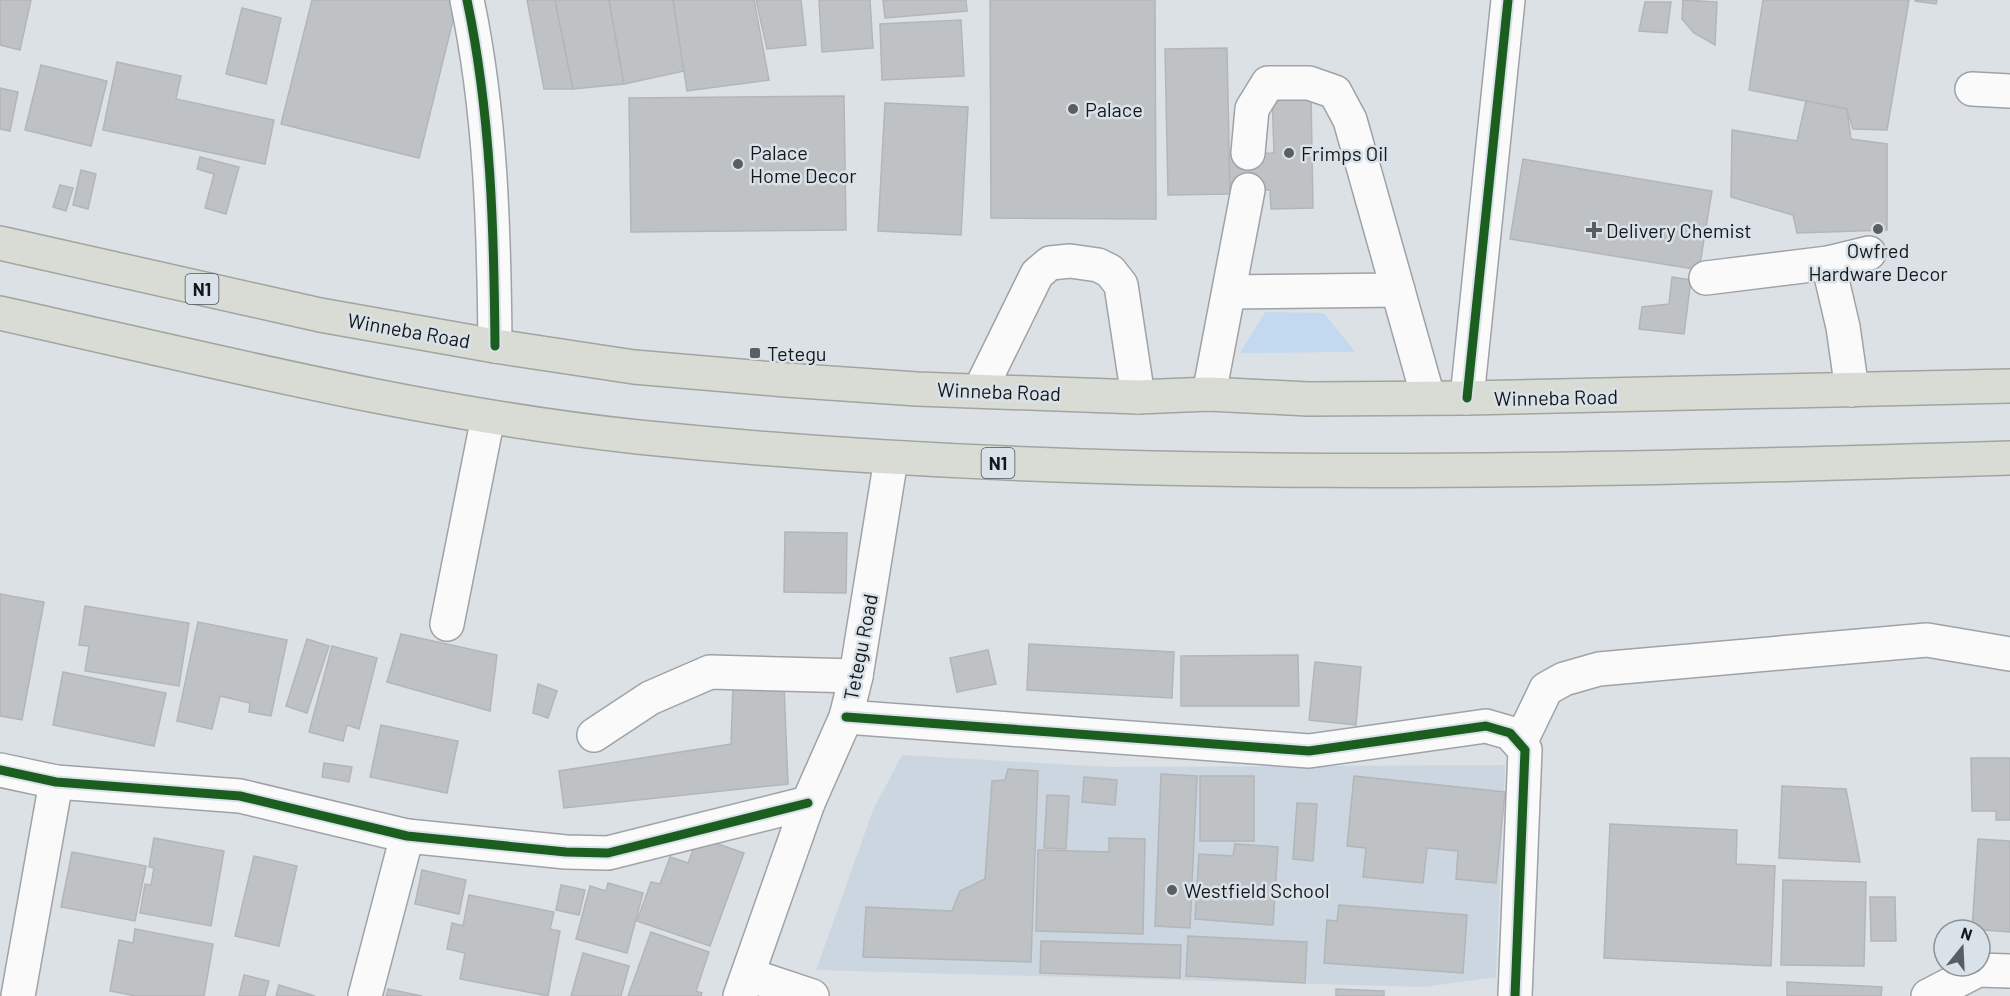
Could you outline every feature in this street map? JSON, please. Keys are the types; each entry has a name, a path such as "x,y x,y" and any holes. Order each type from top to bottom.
{"highway":[{"name":"Winneba Road","path":"0,243 320,315 495,346 634,367 786,380 1138,397 1209,394 1308,399 1428,397 1467,399 2010,387"},
{"name":"N1","path":"0,313 359,394 488,417 635,436 891,459 1134,467 1465,470 1749,466 2010,458"}],"street":[{"path":"467,0 480,62 494,213 495,346"},
{"path":"1467,399 1508,0"},
{"path":"1248,153 1252,109 1268,83 1309,83 1335,92 1350,120 1428,397"},
{"path":"1972,89 2010,91"},
{"path":"1209,394 1248,190"},
{"path":"1706,278 1828,263 1869,253"},
{"path":"980,390 1037,274 1050,262 1070,261 1098,265 1110,271 1121,285 1138,397"},
{"path":"1828,263 1843,327 1852,390"},
{"path":"1230,292 1398,290"},
{"path":"447,624 488,417"},
{"name":"Tetegu Road","path":"744,986 808,803 846,717 856,676 891,459"},
{"path":"1520,743 1546,689 1564,679 1599,669 1927,640 2010,654"},
{"path":"594,735 650,698 710,672 856,676"},
{"path":"846,717 1309,751 1486,726 1510,733 1525,750 1515,996"},
{"path":"0,770 56,782 240,796 407,836 517,849 608,853 808,803"},
{"path":"18,996 56,782"},
{"path":"365,996 407,836"},
{"path":"1928,996 1978,970 2010,971"},
{"path":"744,986 812,996"}],"shaded area":[{"path":"1265,312 1324,313 1355,352 1240,353"},
{"name":"Westfield School","path":"902,755 1110,767 1505,765 1496,977 1424,987 816,970 873,810"}],"building":[{"path":"0,0 31,0 20,50 0,45"},
{"path":"312,0 458,0 419,158 281,124"},
{"path":"527,0 555,0 573,89 544,89"},
{"path":"555,0 609,0 624,84 573,89"},
{"path":"609,0 673,0 684,71 624,84"},
{"path":"673,0 754,0 769,80 687,91"},
{"path":"756,0 801,0 806,45 767,49"},
{"path":"819,0 870,0 873,48 822,52"},
{"path":"883,0 966,0 967,11 885,18"},
{"name":"Palace","path":"990,0 1155,0 1156,219 991,218"},
{"path":"1683,0 1717,2 1715,45 1694,33 1682,19"},
{"path":"1763,0 1909,0 1887,130 1853,129 1847,109 1749,90"},
{"path":"1915,0 1937,0 1936,4"},
{"path":"1645,2 1671,2 1667,33 1639,31"},
{"path":"242,8 281,18 266,84 226,74"},
{"path":"961,20 964,76 882,80 880,24"},
{"path":"1227,48 1230,194 1168,195 1165,49"},
{"path":"117,62 181,76 176,99 274,120 265,164 103,130"},
{"path":"41,65 107,81 91,146 25,130"},
{"path":"0,88 18,92 10,131 0,129"},
{"path":"1272,93 1311,93 1313,208 1271,209 1270,190 1230,190 1229,154 1274,153"},
{"name":"Palace Home Decor","path":"844,96 846,230 631,232 629,98"},
{"path":"1806,101 1847,109 1851,139 1887,144 1887,230 1797,233 1793,215 1731,197 1732,130 1797,141"},
{"path":"885,103 968,107 961,235 878,231"},
{"path":"200,157 239,167 226,214 205,208 214,174 197,169"},
{"path":"1523,159 1712,191 1699,270 1510,239"},
{"path":"81,170 96,174 88,209 73,205"},
{"path":"60,185 73,188 66,211 53,207"},
{"path":"1672,277 1691,280 1684,334 1639,329 1642,307 1669,304"},
{"path":"785,532 847,533 846,593 784,592"},
{"path":"0,594 44,602 22,720 0,716"},
{"path":"85,606 189,623 179,686 85,671 89,646 79,645"},
{"path":"198,622 287,640 271,716 249,712 250,703 220,696 212,729 177,721"},
{"path":"401,634 497,655 490,711 387,682"},
{"path":"307,639 329,646 307,713 286,706"},
{"path":"1029,644 1174,652 1172,698 1027,690"},
{"path":"332,646 377,658 359,729 347,725 343,741 309,732"},
{"path":"988,650 996,684 957,692 950,658"},
{"path":"1298,655 1299,706 1181,706 1181,656"},
{"path":"1315,662 1361,667 1356,725 1309,720"},
{"path":"63,672 166,693 154,746 53,725"},
{"path":"538,684 557,691 548,718 533,713"},
{"path":"733,685 784,685 788,784 564,808 559,771 731,744"},
{"path":"381,725 458,741 447,793 370,777"},
{"path":"1971,758 2010,758 2010,820 1996,820 1996,811 1972,811"},
{"path":"324,763 352,767 349,782 322,777"},
{"path":"1008,769 1038,771 1031,962 863,957 866,907 952,911 960,891 985,879 992,781 1005,780"},
{"path":"1161,774 1197,776 1190,928 1155,926"},
{"path":"1200,776 1254,776 1254,841 1200,841"},
{"path":"1354,776 1505,792 1496,883 1456,879 1458,851 1427,848 1423,883 1363,877 1366,848 1347,846"},
{"path":"1084,777 1117,780 1115,805 1082,802"},
{"path":"1782,786 1846,789 1860,862 1779,858"},
{"path":"1047,795 1069,796 1066,849 1044,848"},
{"path":"1297,803 1317,804 1313,861 1293,859"},
{"path":"1610,824 1737,830 1736,864 1775,866 1771,966 1604,958"},
{"path":"698,837 744,853 710,946 637,921 651,882 660,884 670,857 688,863"},
{"path":"154,838 224,851 211,926 140,913 145,884 151,885 154,868 149,867"},
{"path":"1109,838 1145,839 1143,934 1036,931 1038,850 1109,852"},
{"path":"1978,839 2010,841 2010,932 1992,931 1992,918 1973,918"},
{"path":"1235,844 1278,847 1273,925 1195,919 1199,854 1233,856"},
{"path":"72,852 146,866 135,921 61,907"},
{"path":"254,856 297,866 279,946 235,936"},
{"path":"422,870 466,880 459,914 415,904"},
{"path":"1783,880 1866,882 1864,966 1781,965"},
{"path":"608,883 643,893 627,953 576,939 590,886 606,891"},
{"path":"561,885 585,890 579,915 556,910"},
{"path":"469,895 554,912 550,929 560,931 548,996 460,979 465,953 447,949 452,923 463,926"},
{"path":"1870,897 1895,897 1896,941 1871,941"},
{"path":"1339,905 1467,915 1463,973 1324,963 1327,920 1337,921"},
{"path":"135,929 213,944 204,996 136,996 110,991 119,940 133,943"},
{"path":"651,932 709,952 696,991 702,993 701,996 628,996"},
{"path":"1188,936 1307,942 1305,983 1186,976"},
{"path":"1041,941 1181,945 1180,978 1040,973"},
{"path":"583,953 629,966 621,996 571,996"},
{"path":"244,975 269,981 265,996 239,996"},
{"path":"1787,982 1882,987 1881,996 1787,996"},
{"path":"279,985 315,996 276,996"},
{"path":"388,989 422,996 386,996"},
{"path":"1336,989 1384,991 1384,996 1336,996"}],"cycle path":[{"path":"467,0 481,86 490,172 495,346"},
{"path":"1467,398 1508,0"},
{"path":"846,717 1309,751 1486,726 1510,733 1525,750 1515,996"},
{"path":"0,770 56,782 240,796 407,836 566,852 608,853 808,803"}],"place":[{"name":"Palace","path":"1073,109"},
{"name":"Frimps Oil","path":"1289,153"},
{"name":"Palace Home Decor","path":"738,164"},
{"name":"Owfred Hardware Decor","path":"1878,229"},
{"name":"Delivery Chemist","path":"1594,230"},
{"name":"Tetegu","path":"755,353"},
{"name":"Westfield School","path":"1172,890"}]}
